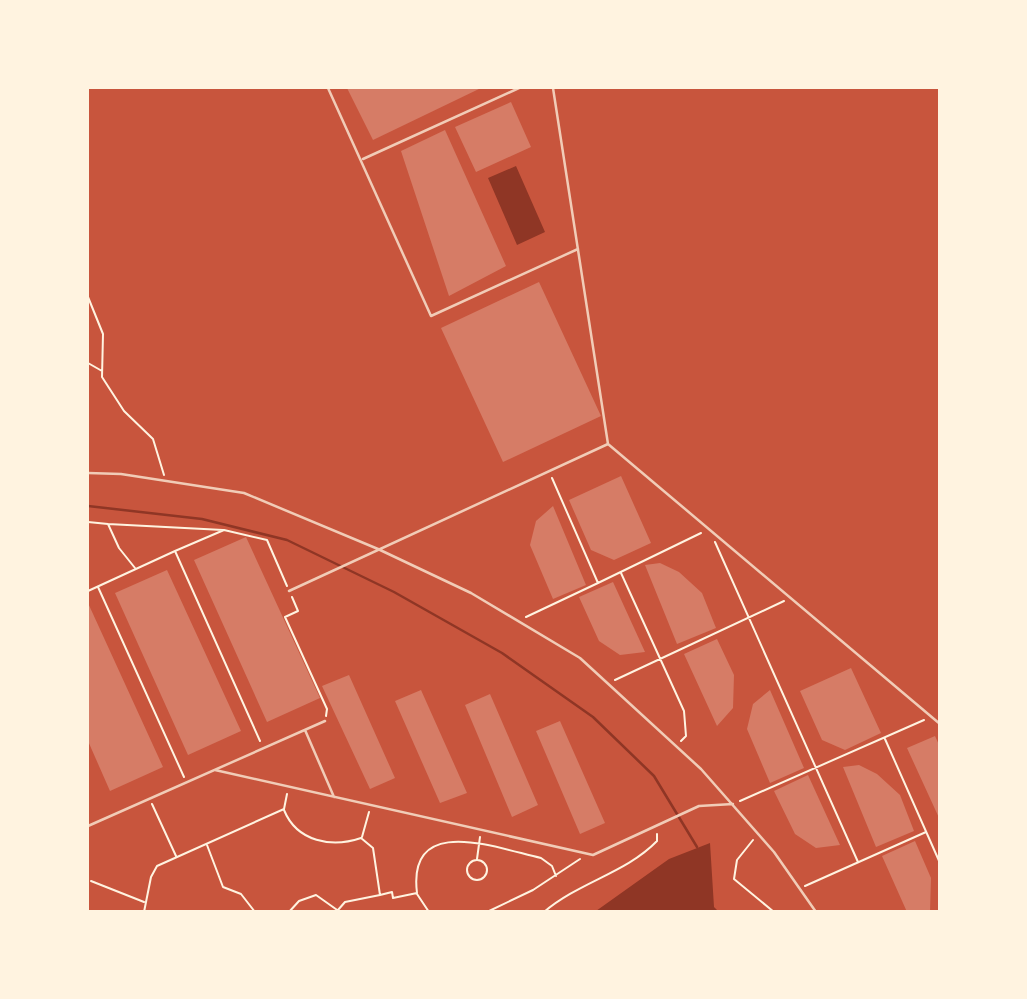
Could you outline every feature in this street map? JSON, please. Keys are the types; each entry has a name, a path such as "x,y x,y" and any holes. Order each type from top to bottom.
{"lane":[{"path":"328,88 431,316 578,249"},
{"path":"361,160 519,88"},
{"path":"553,88 608,444 940,724"},
{"path":"289,591 608,444"},
{"path":"88,473 121,474 244,494 378,549 471,593 580,659 677,747 733,804 816,912"},
{"path":"88,826 325,721"},
{"path":"306,730 334,797"},
{"path":"215,770 593,855 699,806 733,804"}],"path":[{"path":"88,297 103,334 102,377 124,411 153,439 166,481"},
{"path":"88,363 102,372"},
{"path":"548,471 598,583"},
{"path":"88,522 224,530 267,540 298,611 285,617 327,709 325,721"},
{"path":"108,524 120,548 136,569"},
{"path":"88,591 224,530"},
{"path":"517,621 709,530"},
{"path":"715,542 858,862"},
{"path":"175,551 264,749"},
{"path":"621,572 684,711 686,736 677,747"},
{"path":"97,586 187,783"},
{"path":"607,684 790,598"},
{"path":"733,804 931,717"},
{"path":"884,738 940,863"},
{"path":"289,787 284,809 289,822 312,839 341,845 362,838"},
{"path":"150,799 177,857"},
{"path":"362,838 371,806"},
{"path":"144,912 150,877 157,866 284,809"},
{"path":"544,912 578,887 643,855 657,841 658,825"},
{"path":"477,860 485,865 487,871 482,878 476,880 470,877 467,867 477,860 481,830"},
{"path":"800,889 926,832"},
{"path":"757,833 737,860 734,879 774,912"},
{"path":"362,838 373,848 380,895"},
{"path":"429,912 417,893 415,879 419,859 431,848 449,840 541,858 552,866 556,876"},
{"path":"207,844 223,887 241,894 255,912"},
{"path":"487,912 556,876 587,854"},
{"path":"91,881 145,902"},
{"path":"289,912 299,901 316,895 339,911 345,902 392,892 393,898 417,893"}],"shaded area":[{"path":"516,166 545,232 517,245 488,178"},
{"path":"710,843 714,907 718,911 596,911 669,859"}],"building":[{"path":"347,88 481,88 373,140"},
{"path":"511,102 531,147 476,172 455,127"},
{"path":"445,130 506,266 449,296 401,151"},
{"path":"539,282 601,416 503,462 441,328"},
{"path":"621,476 651,543 614,560 591,550 569,500"},
{"path":"553,506 586,585 553,599 530,545 536,521"},
{"path":"246,537 320,698 267,722 194,560"},
{"path":"660,563 679,572 702,593 716,628 677,644 645,565"},
{"path":"167,570 241,731 188,755 115,593"},
{"path":"613,582 645,652 620,655 599,641 579,597"},
{"path":"88,603 163,767 110,791 88,741"},
{"path":"717,639 734,675 733,708 717,726 684,654"},
{"path":"851,668 881,733 845,750 822,740 800,691"},
{"path":"349,675 395,778 370,789 322,686"},
{"path":"421,690 467,793 440,803 395,701"},
{"path":"770,690 804,768 770,783 747,729 753,704"},
{"path":"490,694 538,805 512,817 465,705"},
{"path":"560,721 605,823 580,834 536,731"},
{"path":"935,736 940,747 940,820 907,748"},
{"path":"859,765 877,774 900,795 914,831 876,847 843,767"},
{"path":"808,775 840,845 816,848 795,834 774,791"},
{"path":"915,841 931,878 930,912 907,912 882,856"}],"waterway":[{"path":"88,506 202,519 287,540 394,592 502,653 593,717 654,776 697,847"}]}
